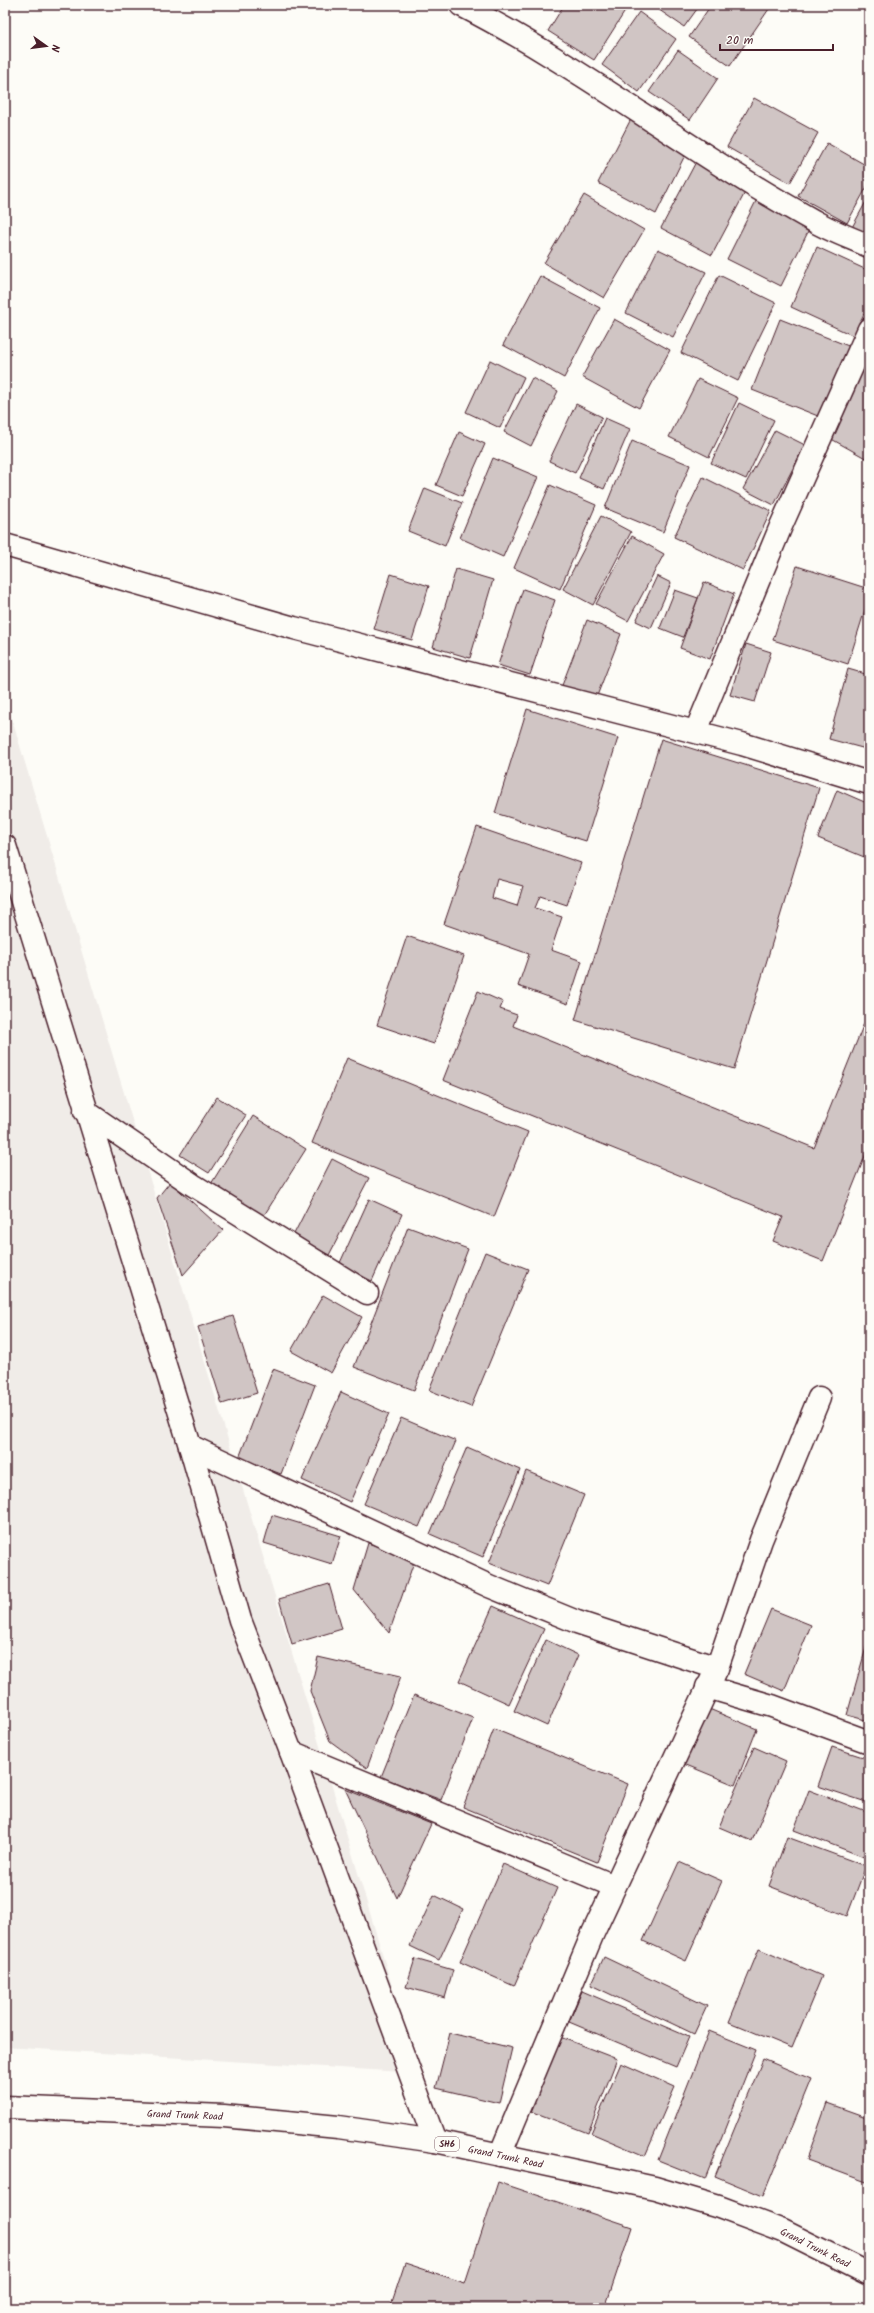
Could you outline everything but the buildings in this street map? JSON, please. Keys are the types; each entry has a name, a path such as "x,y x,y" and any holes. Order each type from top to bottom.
{"street":[{"path":"465,6 600,85 714,162 815,222 869,246"},
{"path":"696,731 781,526 869,329"},
{"path":"5,545 294,628 696,731 869,783"},
{"path":"5,846 190,1446 240,1620 291,1752 435,2141"},
{"path":"86,1111 193,1185 367,1293"},
{"path":"500,2155 614,1886 717,1668 761,1540 819,1398"},
{"path":"190,1446 490,1586 577,1622 717,1668"},
{"path":"707,1687 772,1706 869,1742"},
{"path":"291,1752 614,1886"},
{"name":"Grand Trunk Road","path":"5,2107 224,2116 338,2127 435,2141 656,2188 719,2207 783,2231 869,2274"}],"shaded area":[{"path":"5,696 418,2073 5,2047"}]}
